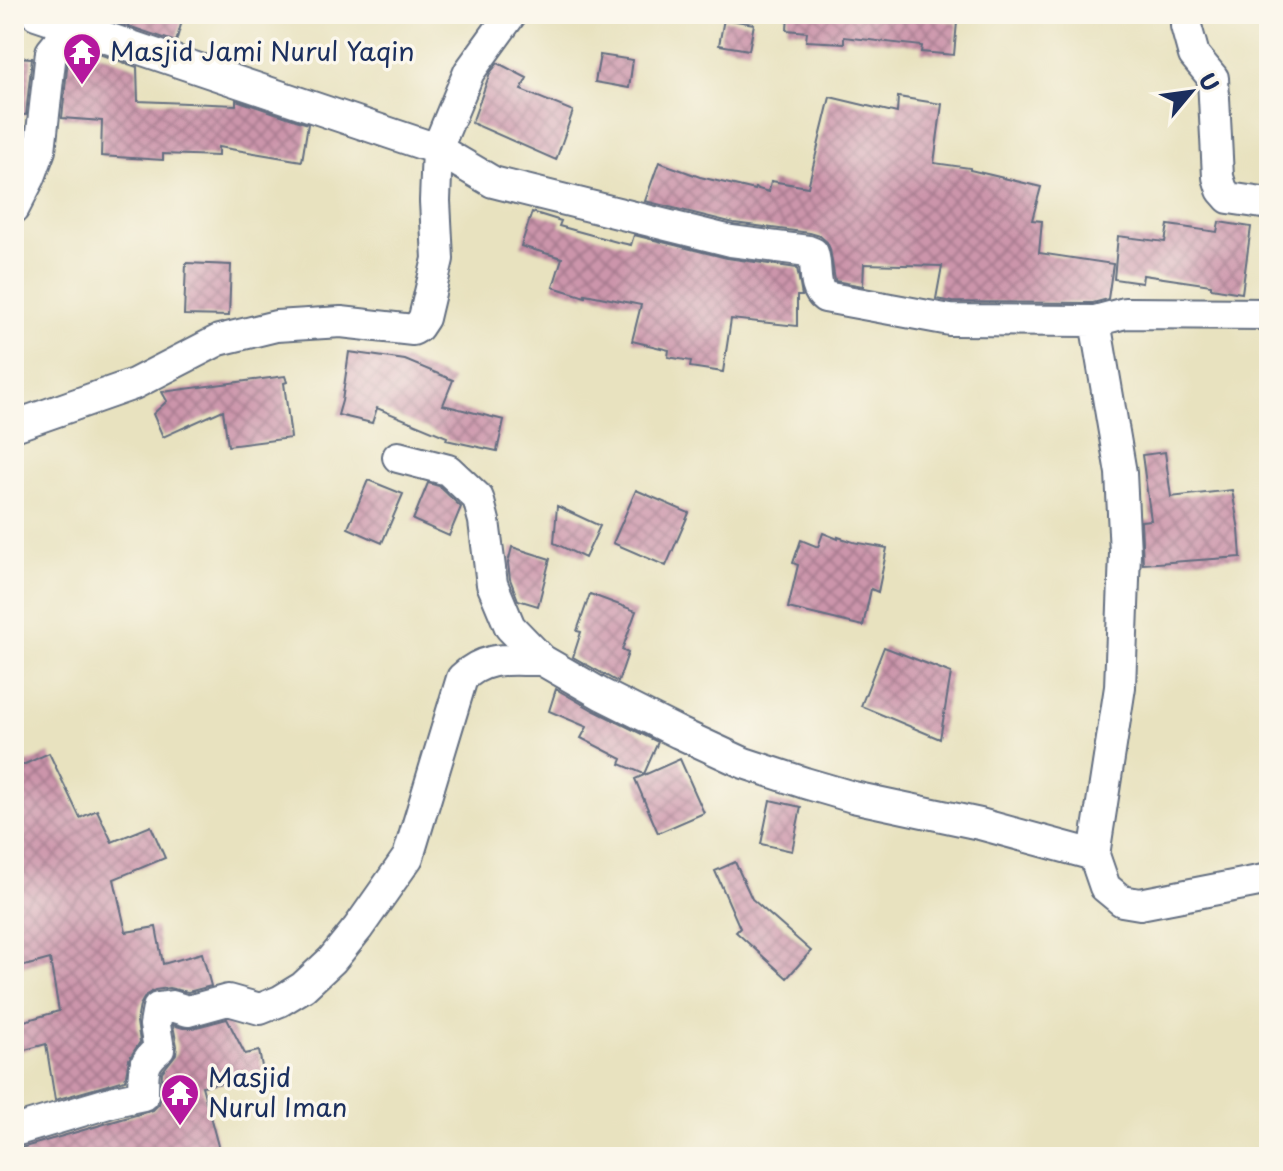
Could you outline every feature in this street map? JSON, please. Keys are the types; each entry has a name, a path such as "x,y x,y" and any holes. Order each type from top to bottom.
{"street":[{"path":"36,14 437,149 493,182 731,241 808,251 813,253 816,260 817,286 819,293 825,297 950,320 1095,321 1125,313 1269,314"},
{"path":"14,426 134,384 219,340 276,326 341,322 413,330 418,327 424,318 438,259 435,201 437,149 469,72 511,14"},
{"path":"1186,14 1194,55 1213,78 1218,177 1222,190 1229,198 1269,204"},
{"path":"14,208 40,150 51,52 72,26"},
{"path":"1095,321 1121,473 1125,553 1120,687 1094,855 1105,887 1122,901 1140,904 1269,879"},
{"path":"398,457 448,470 478,498 492,584 510,627 542,660 601,694 744,763 853,797 980,824 1094,855"},
{"path":"14,1131 143,1095 145,1065 159,1049 155,1025 158,1008 172,1006 188,1011 228,1000 260,1009 303,987 332,960 358,928 408,857 462,678 480,664 502,659 542,660"}],"building":[{"path":"92,14 184,14 176,42"},
{"path":"788,14 913,14 913,18 957,22 954,55 921,52 922,46 844,37 844,43 806,41 807,32 787,30"},
{"path":"724,19 754,24 749,50 719,45"},
{"path":"74,52 99,54 137,67 138,101 236,105 236,100 308,124 302,161 218,147 218,156 163,154 163,160 101,156 102,121 62,118 68,59"},
{"path":"600,55 633,60 629,88 595,82"},
{"path":"14,57 32,58 26,115 14,114"},
{"path":"498,63 527,78 521,90 573,111 556,160 472,123 490,73"},
{"path":"830,97 897,113 898,97 942,104 934,163 970,168 1041,187 1032,220 1042,221 1039,253 1113,264 1108,299 1093,303 952,302 936,299 942,266 864,264 863,286 835,281 830,249 820,236 734,223 645,201 659,162 700,177 755,190 769,192 771,181 808,187"},
{"path":"532,212 561,221 559,226 631,245 634,235 727,258 797,268 802,296 797,296 797,326 731,319 723,372 690,367 691,361 668,357 669,350 632,341 641,305 585,294 585,297 553,287 562,258 521,246"},
{"path":"1219,222 1251,227 1242,293 1143,275 1142,283 1114,279 1118,236 1165,242 1168,225 1217,232"},
{"path":"186,263 231,265 229,316 184,315"},
{"path":"349,352 405,360 453,380 443,405 504,420 497,451 446,440 447,437 377,408 372,423 338,415"},
{"path":"285,376 291,438 228,446 223,410 163,437 153,414 167,401 162,392"},
{"path":"1165,452 1171,497 1232,490 1241,557 1143,564 1141,521 1151,520 1142,455"},
{"path":"368,480 403,494 382,543 348,528"},
{"path":"428,483 439,486 461,507 449,536 413,520"},
{"path":"636,490 689,513 666,566 613,543"},
{"path":"557,506 600,526 585,558 554,543"},
{"path":"823,533 838,539 887,548 878,592 871,589 863,626 788,608 798,565 793,563 801,540 818,547"},
{"path":"512,547 550,559 538,606 518,600 508,563"},
{"path":"590,594 636,611 622,650 628,653 618,682 573,657 581,632 577,631"},
{"path":"884,647 951,673 940,739 861,706"},
{"path":"556,689 658,742 644,774 620,764 622,759 581,738 587,727 549,711"},
{"path":"49,753 80,818 97,810 112,842 151,826 165,858 114,879 126,932 156,927 163,964 202,953 211,986 188,992 169,988 146,995 140,1005 137,1022 140,1042 129,1059 125,1080 55,1100 46,1044 14,1053 14,1024 59,1011 50,959 14,969 14,769"},
{"path":"680,759 704,813 658,833 635,779"},
{"path":"770,800 801,807 792,851 761,844"},
{"path":"735,862 752,899 811,951 787,978 736,932 740,928 715,871"},
{"path":"227,1019 245,1054 259,1051 264,1077 202,1086 221,1157 24,1157 21,1148 153,1110 161,1096 162,1072 176,1054 173,1025 193,1028"}],"place":[{"name":"Masjid Jami Nurul Yaqin","path":"82,86"},
{"name":"Masjid Nurul Iman","path":"180,1127"}]}
